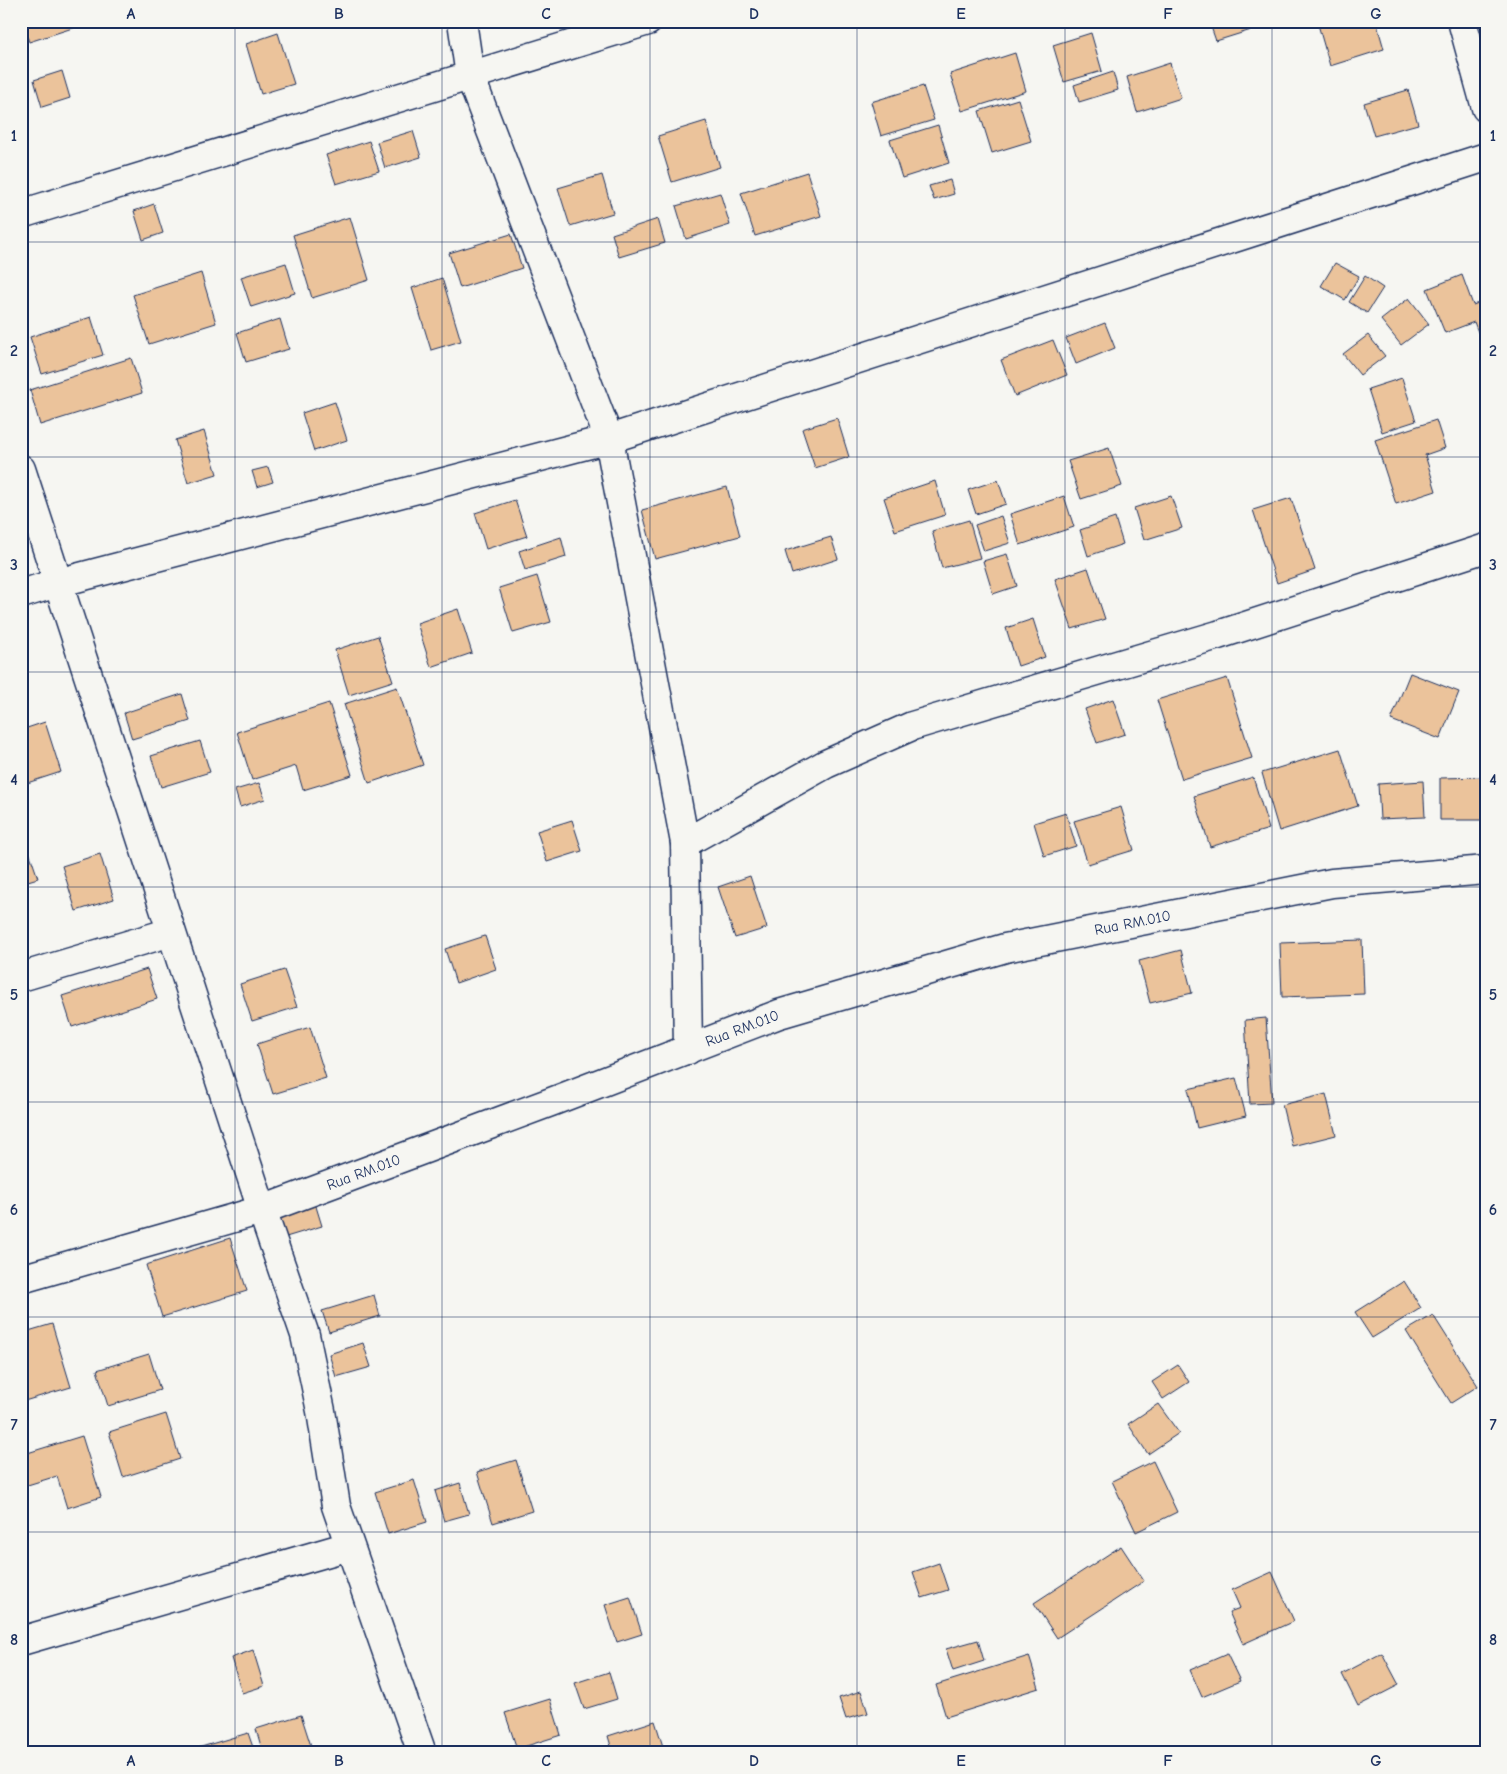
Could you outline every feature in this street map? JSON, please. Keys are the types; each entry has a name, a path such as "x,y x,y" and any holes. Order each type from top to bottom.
{"street":[{"path":"462,21 470,76 609,439 685,843 688,1050"},
{"path":"21,214 648,21"},
{"path":"1462,21 1486,108"},
{"path":"21,594 609,439 1486,157"},
{"path":"21,469 262,1210 305,1335 321,1411 336,1506 422,1753"},
{"path":"685,843 826,764 912,726 1218,635 1486,548"},
{"name":"Rua RM.010","path":"21,1279 262,1210 779,1014 1005,948 1332,884 1486,870"},
{"path":"21,977 171,932"},
{"path":"21,1641 349,1546"}],"building":[{"path":"22,21 81,21 82,25 29,42"},
{"path":"1209,21 1280,21 1216,41"},
{"path":"1317,21 1376,21 1384,49 1330,66"},
{"path":"278,33 294,84 261,94 246,44"},
{"path":"1091,33 1102,71 1064,82 1053,45"},
{"path":"1015,53 1026,91 962,111 950,74"},
{"path":"1170,63 1181,98 1137,112 1127,77"},
{"path":"62,71 70,98 42,107 34,80"},
{"path":"1113,72 1118,90 1079,102 1074,85"},
{"path":"923,86 934,120 881,136 871,102"},
{"path":"1408,90 1418,124 1374,136 1364,103"},
{"path":"1018,99 1031,141 992,153 979,111"},
{"path":"706,121 720,167 672,182 658,136"},
{"path":"938,125 949,163 902,178 890,140"},
{"path":"413,131 421,157 385,168 377,142"},
{"path":"369,141 379,171 336,184 326,155"},
{"path":"807,172 821,216 755,236 741,193"},
{"path":"602,175 613,213 570,226 558,188"},
{"path":"950,180 954,194 934,200 929,186"},
{"path":"720,193 730,225 686,239 676,206"},
{"path":"154,204 163,233 143,240 134,211"},
{"path":"350,217 369,280 312,298 293,235"},
{"path":"658,219 665,243 619,257 612,234"},
{"path":"511,234 522,268 460,288 449,253"},
{"path":"286,263 295,293 251,307 241,277"},
{"path":"1335,263 1359,276 1345,300 1321,286"},
{"path":"201,273 216,323 149,344 133,295"},
{"path":"1462,275 1473,305 1486,300 1486,352 1474,322 1445,333 1427,289"},
{"path":"1365,276 1383,288 1367,313 1349,302"},
{"path":"442,278 461,341 431,350 412,288"},
{"path":"1409,298 1429,324 1401,345 1381,320"},
{"path":"91,317 103,355 42,374 30,337"},
{"path":"280,319 289,349 246,362 237,333"},
{"path":"1105,323 1115,348 1076,364 1066,338"},
{"path":"1368,335 1385,356 1360,375 1343,354"},
{"path":"1053,340 1067,375 1015,396 1001,360"},
{"path":"131,358 142,393 40,425 30,390"},
{"path":"1402,378 1416,421 1382,432 1368,389"},
{"path":"335,402 347,440 314,451 302,413"},
{"path":"837,418 849,457 815,468 802,429"},
{"path":"1436,420 1445,448 1425,455 1436,491 1396,504 1375,440"},
{"path":"204,431 217,474 188,483 175,440"},
{"path":"1109,448 1122,486 1081,499 1068,461"},
{"path":"268,467 273,482 257,487 252,471"},
{"path":"998,480 1006,504 976,514 968,490"},
{"path":"935,481 945,515 895,531 884,498"},
{"path":"727,487 740,536 655,559 642,510"},
{"path":"1064,496 1074,527 1020,545 1010,514"},
{"path":"1171,496 1182,528 1144,540 1134,508"},
{"path":"1291,498 1315,570 1277,583 1253,510"},
{"path":"515,500 527,536 486,549 475,513"},
{"path":"1001,516 1010,543 984,551 975,525"},
{"path":"1115,518 1123,544 1088,556 1080,530"},
{"path":"969,520 980,558 942,568 932,531"},
{"path":"561,537 566,557 525,570 519,551"},
{"path":"831,537 838,559 792,574 785,551"},
{"path":"1007,554 1017,586 993,594 983,561"},
{"path":"1088,568 1105,619 1072,629 1055,579"},
{"path":"537,576 551,622 513,633 499,588"},
{"path":"458,609 472,653 431,667 417,623"},
{"path":"1033,619 1045,657 1018,666 1006,628"},
{"path":"378,636 393,681 349,695 335,650"},
{"path":"1410,673 1459,692 1440,739 1391,720"},
{"path":"1227,678 1252,758 1182,779 1157,700"},
{"path":"397,687 423,765 369,783 344,704"},
{"path":"182,694 190,721 132,739 124,713"},
{"path":"1113,699 1125,734 1097,743 1085,709"},
{"path":"329,703 352,775 303,790 296,766 252,780 237,732"},
{"path":"45,722 61,772 21,785 21,730"},
{"path":"200,741 210,772 161,787 151,756"},
{"path":"1340,749 1358,806 1279,831 1262,773"},
{"path":"1253,777 1269,829 1210,847 1194,796"},
{"path":"1486,777 1486,820 1440,820 1440,778"},
{"path":"1423,781 1425,817 1380,819 1378,784"},
{"path":"259,783 265,799 240,807 235,790"},
{"path":"1121,807 1134,850 1088,864 1074,821"},
{"path":"1066,813 1076,846 1044,856 1034,823"},
{"path":"572,820 582,851 547,862 537,831"},
{"path":"24,837 38,878 21,883 21,838"},
{"path":"100,854 114,899 76,911 62,866"},
{"path":"750,876 767,928 735,938 718,887"},
{"path":"485,936 496,969 456,983 445,949"},
{"path":"1362,940 1364,994 1282,997 1280,943"},
{"path":"1181,950 1192,993 1150,1003 1139,961"},
{"path":"147,969 157,999 72,1027 62,996"},
{"path":"284,970 297,1007 252,1021 240,984"},
{"path":"1266,1018 1272,1103 1250,1104 1245,1020"},
{"path":"310,1027 326,1078 273,1094 257,1044"},
{"path":"1236,1078 1246,1116 1197,1128 1188,1089"},
{"path":"1326,1094 1336,1135 1292,1146 1282,1105"},
{"path":"314,1200 322,1226 286,1237 277,1212"},
{"path":"230,1238 247,1291 162,1317 146,1265"},
{"path":"1404,1281 1421,1308 1372,1338 1355,1312"},
{"path":"374,1295 380,1316 329,1332 322,1311"},
{"path":"1433,1315 1478,1386 1451,1403 1406,1331"},
{"path":"52,1324 71,1387 21,1402 21,1348 29,1345 25,1332"},
{"path":"363,1343 371,1367 336,1377 329,1354"},
{"path":"149,1354 160,1390 108,1406 97,1370"},
{"path":"1178,1365 1189,1382 1163,1399 1152,1382"},
{"path":"1158,1404 1179,1433 1148,1454 1128,1424"},
{"path":"166,1414 180,1459 123,1477 109,1432"},
{"path":"82,1436 101,1497 67,1508 57,1476 21,1487 21,1455"},
{"path":"516,1460 532,1511 493,1523 477,1472"},
{"path":"1153,1461 1177,1512 1136,1532 1112,1481"},
{"path":"414,1480 427,1522 388,1534 375,1492"},
{"path":"460,1483 469,1514 444,1521 435,1491"},
{"path":"1121,1546 1144,1581 1057,1638 1034,1603"},
{"path":"939,1563 948,1590 922,1598 913,1572"},
{"path":"1272,1572 1294,1621 1243,1644 1229,1612 1240,1608 1232,1590"},
{"path":"630,1597 642,1634 617,1642 605,1605"},
{"path":"978,1640 984,1661 953,1671 946,1649"},
{"path":"253,1650 264,1686 242,1693 231,1658"},
{"path":"1382,1653 1399,1685 1358,1706 1342,1674"},
{"path":"1227,1654 1240,1681 1202,1697 1190,1670"},
{"path":"1029,1656 1039,1688 946,1717 936,1685"},
{"path":"609,1672 617,1699 584,1709 575,1683"},
{"path":"861,1691 868,1713 846,1719 839,1698"},
{"path":"550,1699 561,1735 517,1749 505,1713"},
{"path":"301,1715 312,1749 300,1753 263,1753 256,1729"},
{"path":"655,1721 665,1753 613,1753 608,1736"},
{"path":"248,1733 255,1753 192,1753 191,1750"}]}
